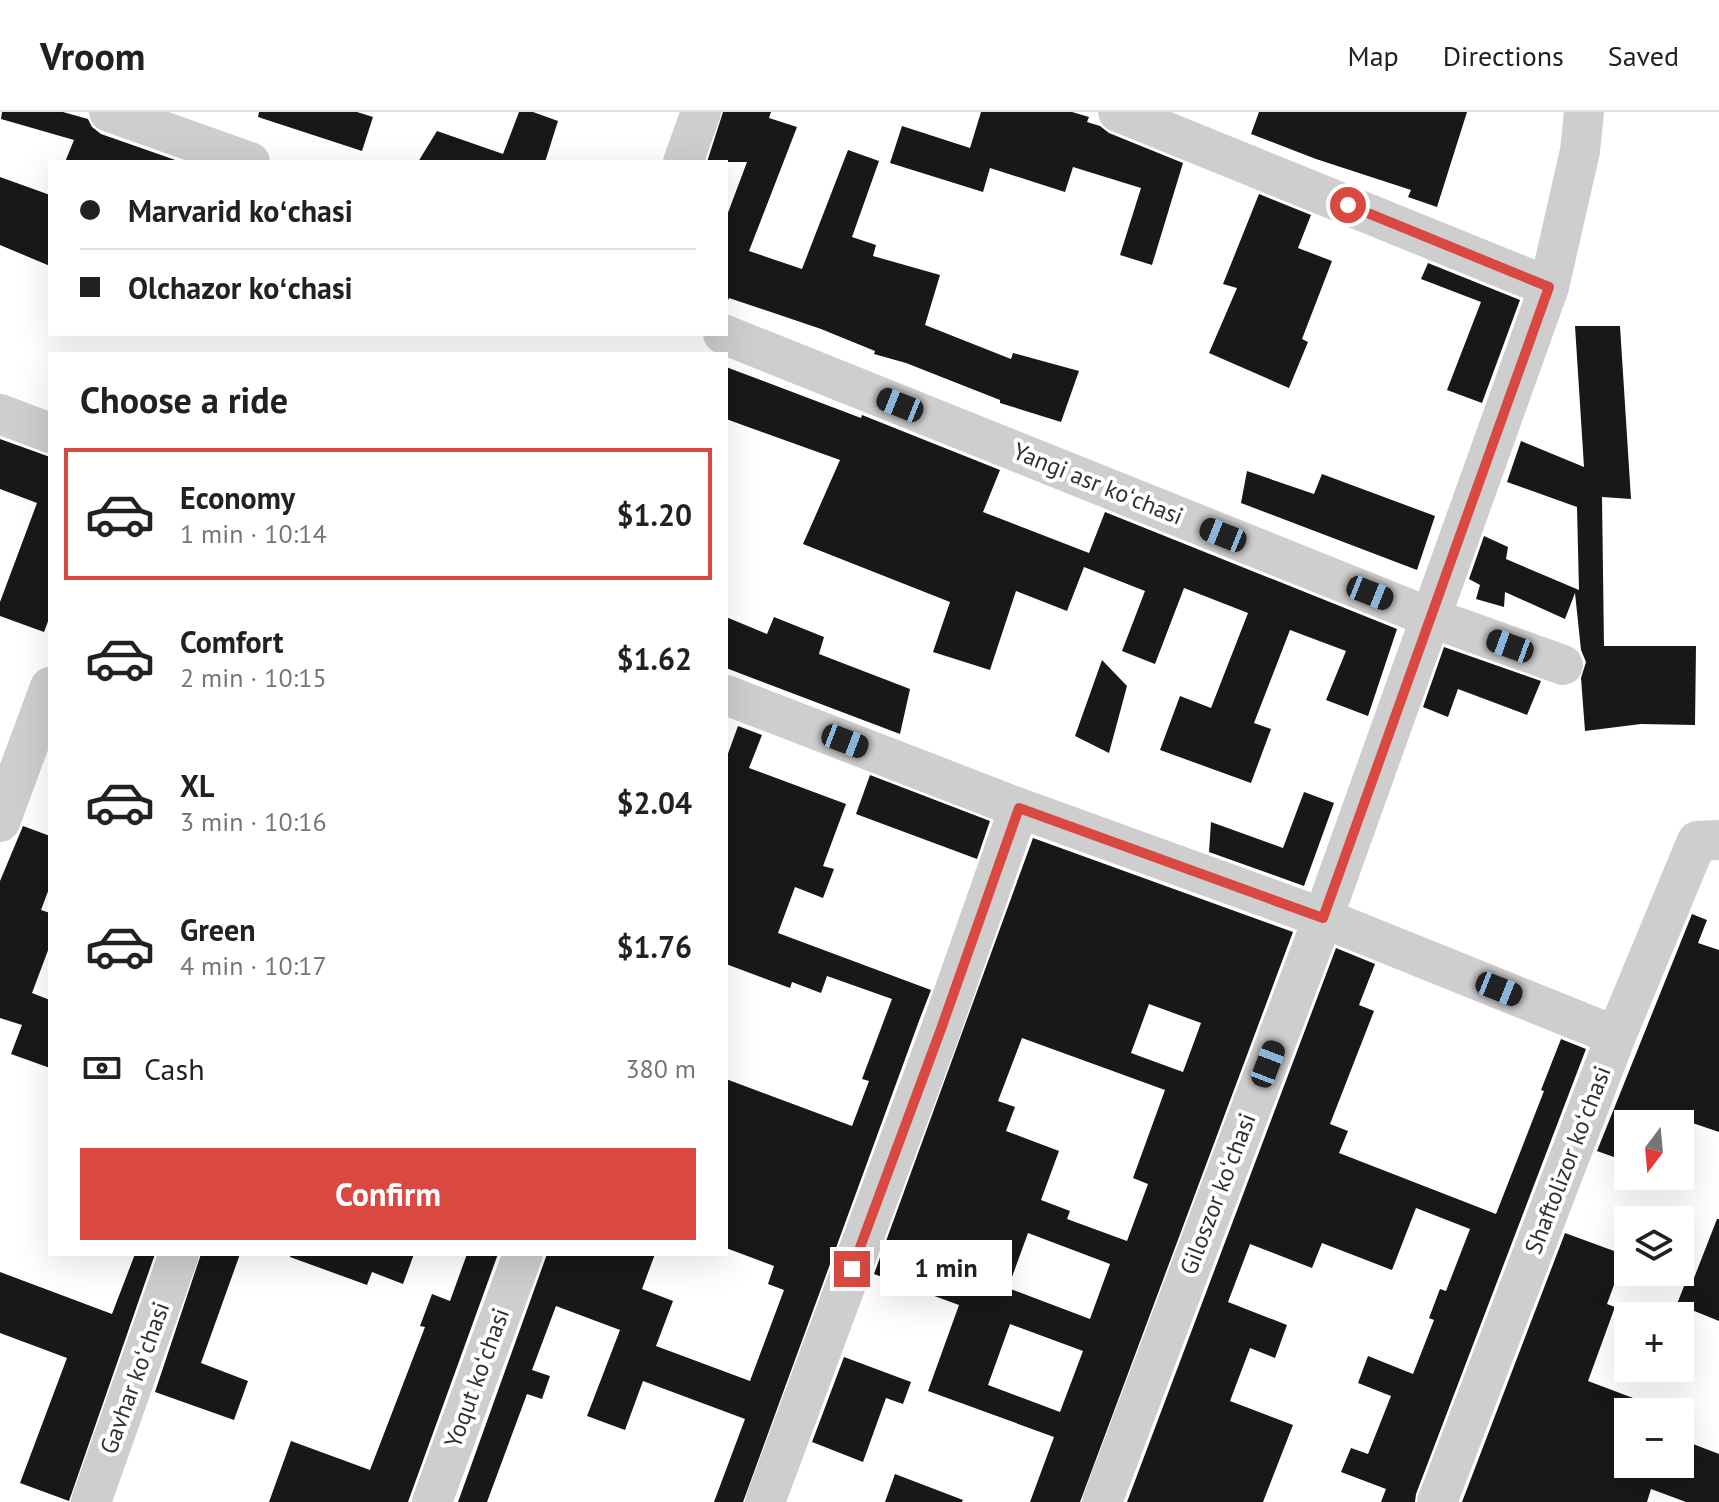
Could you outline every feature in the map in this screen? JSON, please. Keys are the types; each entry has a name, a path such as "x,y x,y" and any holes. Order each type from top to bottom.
{"street":[{"path":"109,112 244,160"},
{"path":"684,160 701,112"},
{"path":"1118,112 1549,287"},
{"name":"Giloszor koʻchasi","path":"1102,1502 1323,918 1549,287 1580,151 1584,112"},
{"name":"Yangi asr koʻchasi","path":"728,336 1429,617 1563,665"},
{"path":"0,414 48,432"},
{"path":"0,822 48,692"},
{"path":"728,698 1323,918 1616,1036"},
{"path":"765,1502 941,1029 1019,808"},
{"name":"Shaftolizor koʻchasi","path":"1437,1502 1616,1036 1697,841 1719,840"},
{"name":"Gavhar koʻchasi","path":"91,1502 178,1256"},
{"name":"Yoqut koʻchasi","path":"432,1502 522,1256"}],"building":[{"path":"2,112 63,112 88,119 101,134 175,160 66,160 74,140 1,119"},
{"path":"259,112 357,112 373,117 362,151 258,117"},
{"path":"519,112 533,112 558,121 546,160 419,160 437,131 503,154"},
{"path":"723,112 771,112 769,118 797,127 749,251 802,269 848,150 879,161 852,237 876,245 873,256 940,275 925,325 1011,359 1013,353 1079,371 1061,422 1000,403 1000,400 906,363 874,354 875,351 821,329 729,298 728,300 728,213 747,162 708,160"},
{"path":"981,112 1072,112 1089,117 1087,122 1109,133 1183,163 1152,265 1120,255 1141,188 1073,167 1065,192 990,168 983,192 890,163 902,126 970,148"},
{"path":"1259,112 1467,112 1437,207 1408,197 1411,190 1251,134"},
{"path":"0,177 48,194 48,265 0,245"},
{"path":"1259,194 1311,215 1298,248 1332,261 1302,339 1308,342 1289,388 1209,353 1237,288 1223,284"},
{"path":"1428,263 1520,300 1482,403 1447,390 1481,302 1421,279"},
{"path":"1575,326 1620,326 1631,499 1602,497 1604,646 1696,646 1695,725 1641,724 1585,731 1581,678 1586,662 1581,650 1575,593 1565,619 1505,592 1504,607 1476,599 1480,585 1469,579 1484,536 1508,547 1506,559 1579,590 1577,507 1507,482 1521,441 1584,467"},
{"path":"728,368 861,418 862,415 1000,470 983,512 1089,553 1105,512 1397,629 1368,716 1326,700 1346,651 1290,630 1254,723 1271,729 1251,783 1160,750 1180,696 1211,708 1248,613 1184,588 1155,664 1122,651 1145,591 1084,567 1067,611 1016,591 990,670 933,652 950,602 803,544 840,460 728,420"},
{"path":"0,439 48,456 48,621 44,632 0,616 0,602 37,503 0,489"},
{"path":"1247,471 1314,494 1322,474 1435,516 1417,570 1241,503"},
{"path":"774,617 824,637 819,654 910,689 900,734 728,669 728,618 767,634"},
{"path":"1444,647 1541,681 1527,715 1458,689 1448,717 1423,707"},
{"path":"1102,660 1127,686 1109,753 1075,736"},
{"path":"738,726 762,735 749,768 846,804 823,866 834,869 823,898 795,887 778,933 931,990 743,1502 714,1502 745,1419 643,1381 625,1430 587,1416 620,1330 556,1306 532,1370 550,1376 542,1399 527,1394 487,1502 458,1502 546,1256 654,1256 642,1289 673,1301 656,1346 750,1381 784,1290 768,1284 774,1266 728,1249 728,1080 852,1126 869,1081 862,1079 892,999 827,976 821,993 792,982 790,988 728,965 728,754"},
{"path":"870,775 990,821 977,859 856,814"},
{"path":"1304,792 1334,803 1304,886 1209,852 1211,822 1283,848"},
{"path":"23,826 48,835 48,891 41,910 48,912 48,950 32,993 48,999 48,1067 11,1054 22,1025 0,1018 0,881"},
{"path":"1033,838 1293,932 1080,1502 1030,1502 1054,1437 928,1391 959,1305 874,1274","holes":["1149,1004 1201,1023 1183,1072 1131,1053","1022,1038 1165,1090 1133,1178 1148,1184 1127,1241 1067,1219 1070,1211 1041,1200 1059,1151 1006,1131 1015,1107 998,1101","1028,1233 1110,1264 1090,1319 1008,1288","1010,1324 1083,1351 1060,1412 988,1385"]},
{"path":"1692,914 1707,920 1698,943 1719,950 1719,1132 1694,1124 1694,1110 1614,1110 1614,1157 1597,1151"},
{"path":"1336,948 1375,964 1359,1005 1374,1011 1330,1124 1348,1131 1339,1153 1496,1214 1561,1039 1586,1049 1415,1502 1381,1502 1386,1489 1341,1472 1351,1448 1368,1454 1391,1396 1358,1383 1368,1356 1413,1374 1434,1320 1429,1318 1440,1289 1446,1291 1470,1229 1416,1208 1392,1270 1322,1243 1312,1268 1250,1244 1228,1302 1287,1325 1275,1358 1250,1348 1230,1401 1293,1425 1263,1502 1127,1502"},
{"path":"1719,1219 1719,1321 1694,1311 1694,1302 1678,1302 1684,1286 1694,1286 1694,1278"},
{"path":"1565,1233 1614,1251 1614,1285 1607,1304 1614,1307 1614,1310 1588,1381 1633,1398 1614,1398 1614,1478 1694,1478 1694,1444 1719,1454 1719,1502 1686,1502 1651,1489 1647,1502 1462,1502"},
{"path":"134,1256 154,1256 69,1501 20,1483 67,1358 0,1333 0,1272 112,1314"},
{"path":"200,1256 239,1256 201,1363 248,1381 234,1420 155,1392"},
{"path":"413,1256 403,1284 372,1272 367,1285 290,1257"},
{"path":"466,1256 497,1256 408,1502 269,1502 291,1441 370,1470 425,1327 420,1326 432,1294 450,1301"},
{"path":"844,1357 911,1382 903,1404 886,1398 863,1462 812,1442"},
{"path":"895,1474 963,1500 885,1502"}],"route":[{"path":"852,1269 1019,808 1323,918 1549,287 1348,205"}]}
